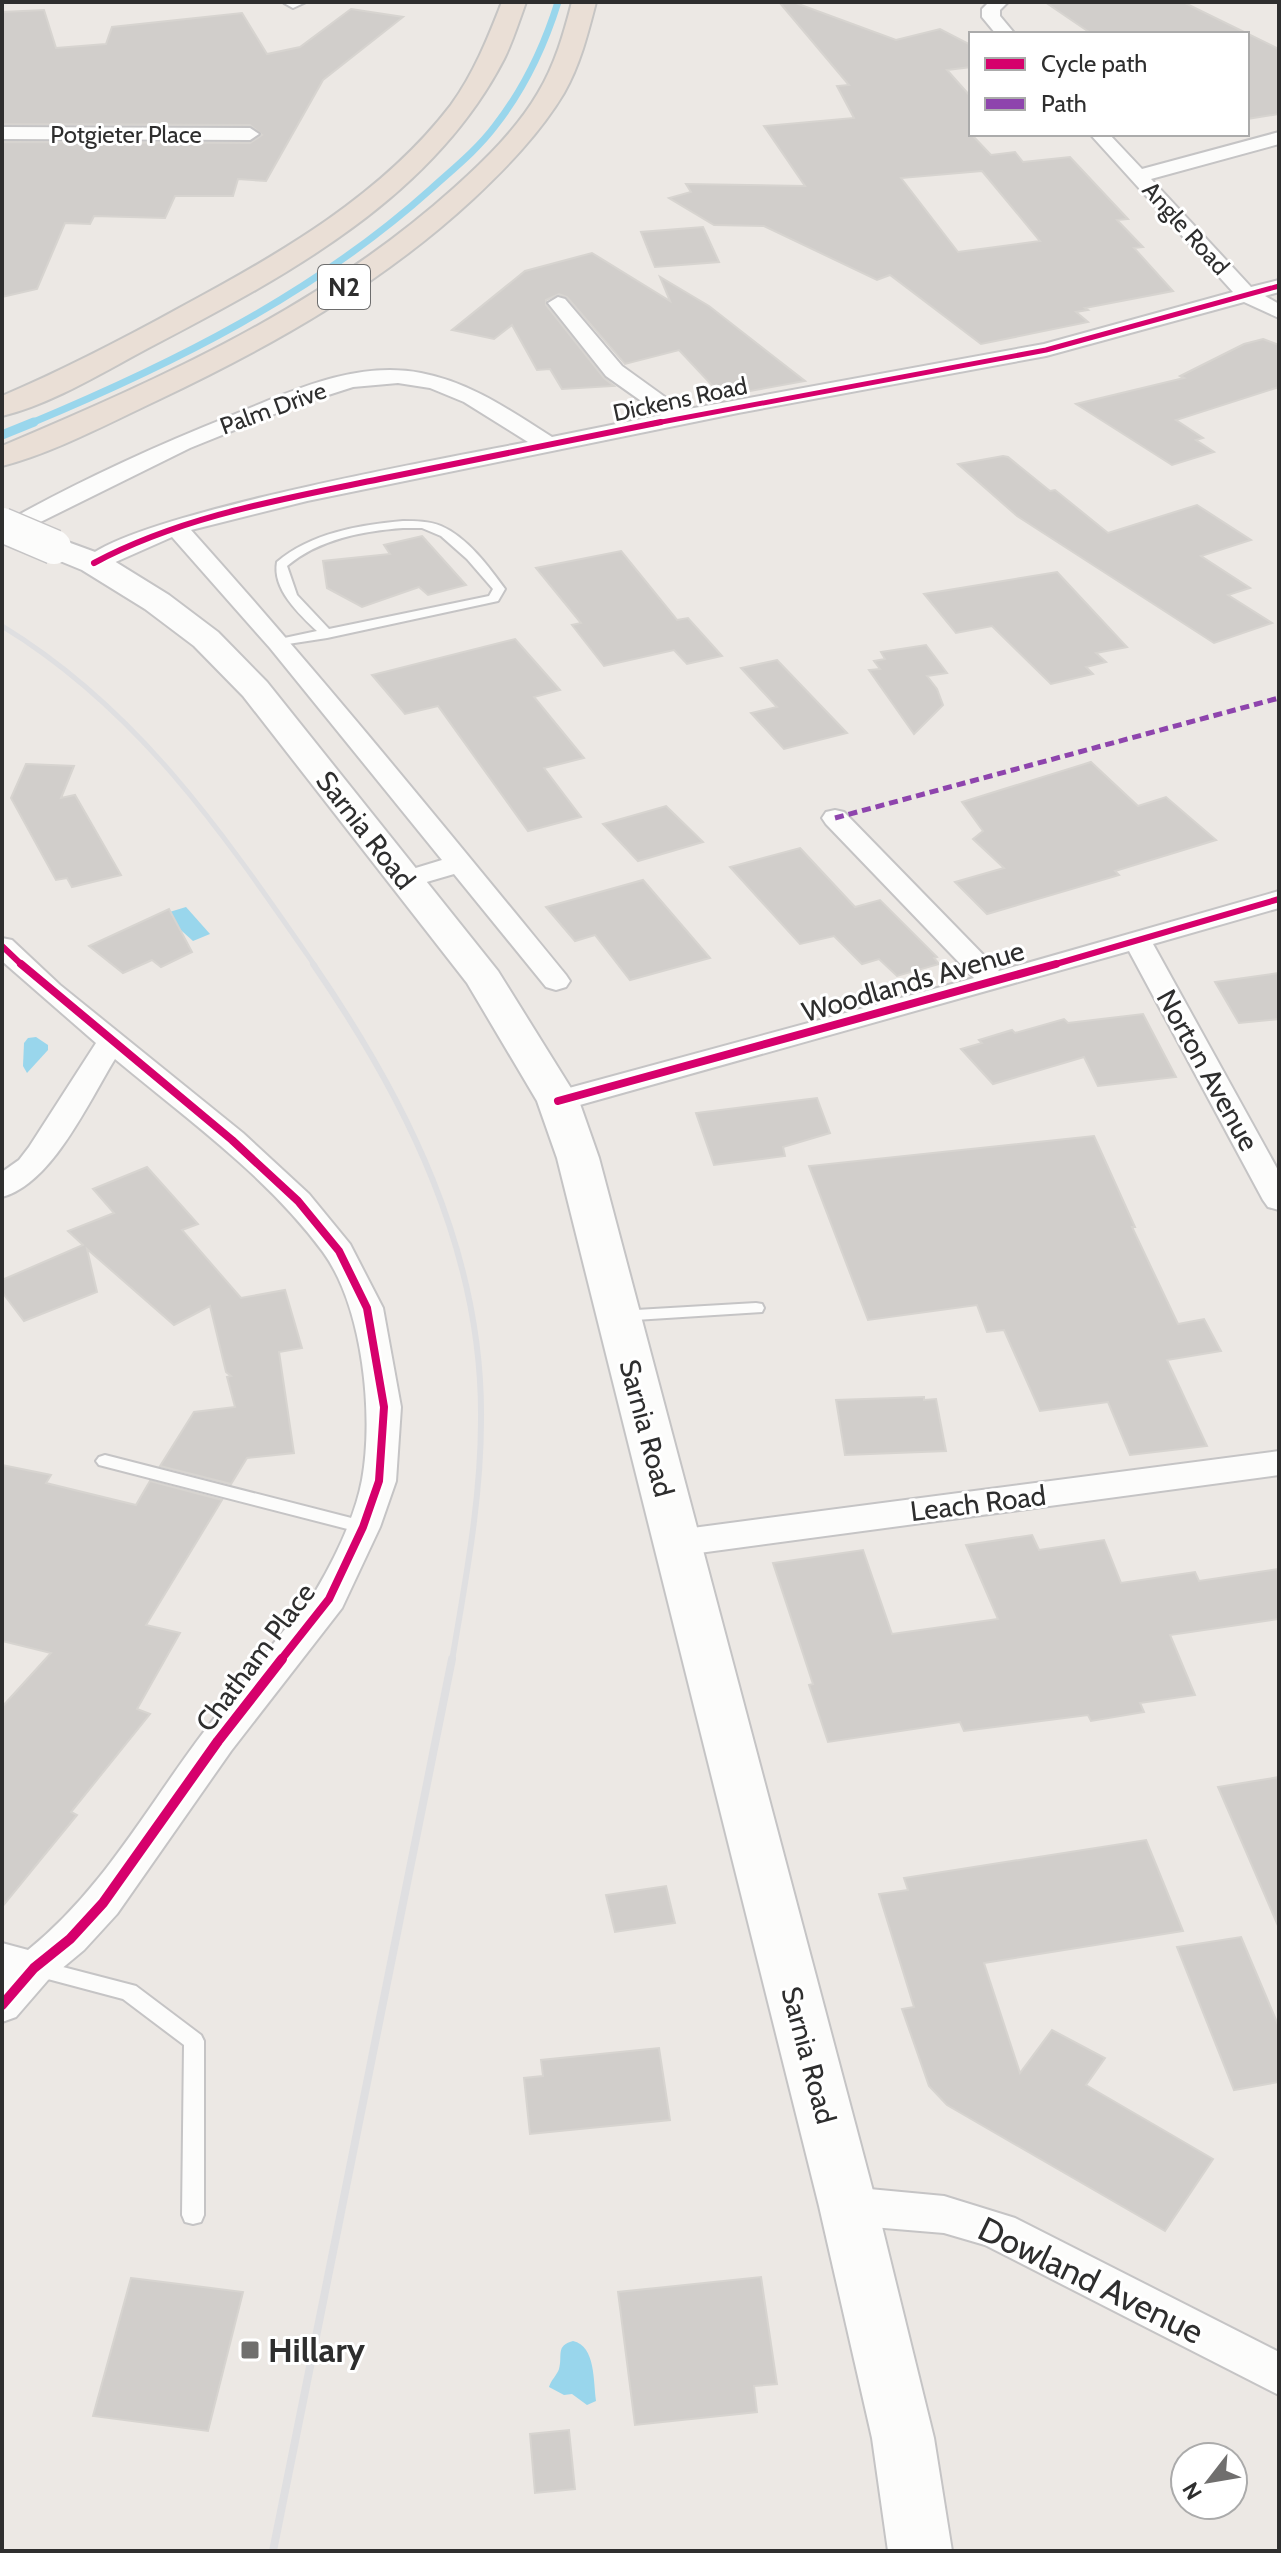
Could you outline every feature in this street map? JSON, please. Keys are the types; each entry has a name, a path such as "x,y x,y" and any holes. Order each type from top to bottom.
{"highway":[{"name":"N2","path":"2,407 55,384 219,299 346,220 400,176 476,87 501,44 514,2"},
{"name":"N2","path":"2,457 109,412 199,369 339,290 401,246 455,203 527,128 551,93 574,45 584,2"}],"main road":[{"name":"Sarnia Road","path":"2,525 94,563 157,602 206,639 255,689 484,979 558,1101 578,1158 848,2206 903,2438 920,2551"}],"street":[{"path":"999,2 991,9 991,17 1004,32"},
{"name":"Potgieter Place","path":"2,133 250,134"},
{"name":"Angle Road","path":"1101,136 1247,295 1279,312"},
{"path":"1139,176 1279,138"},
{"name":"Dickens Road","path":"94,563 126,546 176,527 306,494 1046,350 1279,286"},
{"path":"558,303 614,371 681,419"},
{"name":"Palm Drive","path":"2,534 122,468 291,399 357,379 420,379 450,387 550,446"},
{"path":"176,527 279,643 556,981"},
{"path":"835,818 993,982"},
{"path":"406,880 460,863"},
{"name":"Woodlands Avenue","path":"558,1101 993,982 1279,899"},
{"name":"Norton Avenue","path":"1137,940 1279,1200"},
{"path":"2,946 111,1042 41,1153 30,1167 2,1187"},
{"name":"Chatham Place","path":"2,2005 18,1964 70,1939 103,1903 218,1741 329,1599 363,1527 379,1481 384,1407 367,1308 339,1251 287,1190 232,1140 111,1042"},
{"name":"Leach Road","path":"677,1543 1279,1463"},
{"name":"Dowland Avenue","path":"848,2206 939,2212 979,2223 1279,2375"}],"lane":[{"path":"279,643 327,634 487,600 494,598 499,589 488,574 439,529 423,524 372,527 299,551 281,565 289,592 327,634"},
{"path":"617,1316 756,1308"},
{"path":"105,1461 363,1527"},
{"path":"18,1964 129,1992 194,2041 193,2215"}],"water":[{"path":"186,907 210,934 193,941 163,914"},
{"path":"36,1037 48,1045 48,1050 27,1073 23,1066 24,1043 28,1038"},
{"path":"573,2341 586,2350 592,2366 596,2401 587,2405 572,2394 564,2395 549,2387 559,2369 562,2348"}],"building":[{"path":"779,2 793,2 896,40 940,29 969,44 969,67 947,70 969,95 969,136 973,136 991,155 1015,152 1023,162 1070,157 1128,219 1117,220 1143,247 1134,248 1173,291 1076,312 1088,322 981,344 890,275 877,280 764,226 714,225 669,198 691,192 686,184 805,186 764,126 854,118 837,86 849,85","holes":["982,171 1040,241 958,252 901,178"]},
{"path":"1045,2 1183,2 1244,32 1089,32"},
{"path":"351,9 403,17 323,80 266,181 238,179 233,196 175,196 165,218 94,216 90,224 65,223 37,289 2,297 2,142 250,143 262,135 250,125 2,124 2,12 44,10 56,48 106,44 112,27 242,13 267,54 300,47"},
{"path":"1249,34 1279,49 1279,114 1249,119"},
{"path":"703,227 719,262 655,267 641,232"},
{"path":"592,253 670,301 660,277 709,306 805,381 722,396 679,350 625,364 567,297 559,294 546,300 546,305 604,378 614,386 562,389 550,369 537,370 512,325 494,339 452,330 525,271"},
{"path":"1263,339 1279,345 1279,387 1176,420 1203,438 1196,440 1214,452 1172,465 1076,404 1184,378 1180,376 1244,344"},
{"path":"1003,456 1050,491 1055,490 1108,533 1197,505 1251,540 1201,556 1250,588 1228,595 1272,623 1214,643 1017,516 958,464"},
{"path":"422,536 466,585 428,595 419,587 362,607 327,588 323,561 390,554 384,545"},
{"path":"621,551 677,620 688,618 722,656 687,664 674,650 604,666 572,625 581,623 536,568"},
{"path":"1057,572 1127,647 1096,653 1106,662 1086,667 1093,674 1051,684 992,626 956,633 924,594"},
{"path":"515,639 560,690 534,697 584,758 544,768 581,817 528,831 438,706 405,714 372,675"},
{"path":"926,645 947,673 927,676 937,689 943,705 914,734 869,670 880,669 874,661 885,659 881,652"},
{"path":"777,660 847,733 784,749 751,713 777,707 741,668"},
{"path":"1091,762 1138,806 1166,797 1216,840 1115,871 1119,875 987,914 955,882 1004,868 973,839 983,831 962,802"},
{"path":"26,764 74,766 61,798 75,795 121,875 72,887 67,878 56,880 11,798"},
{"path":"666,806 703,842 638,861 603,824"},
{"path":"800,848 855,907 880,900 937,957 934,958 939,964 897,976 879,959 862,964 834,936 800,944 730,867"},
{"path":"643,880 710,958 630,980 595,935 575,941 546,907"},
{"path":"169,909 192,952 161,967 152,960 123,973 89,946"},
{"path":"1279,973 1279,1019 1239,1023 1215,982"},
{"path":"1143,1014 1176,1077 1098,1086 1084,1057 993,1084 961,1049 1012,1030 1015,1033 1064,1019 1068,1023"},
{"path":"817,1098 830,1133 783,1147 785,1156 714,1165 696,1113"},
{"path":"1094,1136 1135,1227 1132,1227 1178,1324 1204,1319 1221,1351 1167,1360 1207,1446 1130,1455 1108,1402 1040,1411 1004,1330 987,1332 977,1305 868,1320 809,1166"},
{"path":"147,1167 198,1224 182,1230 241,1298 285,1290 302,1348 279,1352 294,1453 247,1458 231,1484 160,1466 194,1412 235,1407 227,1377 231,1376 226,1372 210,1306 174,1325 87,1249 97,1292 24,1321 2,1292 2,1280 83,1245 68,1231 114,1213 93,1189"},
{"path":"924,1397 924,1400 936,1399 946,1451 845,1455 836,1400"},
{"path":"2,1465 51,1475 46,1483 136,1505 150,1481 222,1500 146,1625 180,1633 137,1709 150,1714 71,1812 77,1815 2,1907 2,1707 51,1653 2,1641"},
{"path":"1032,1535 1039,1550 1104,1540 1121,1583 1195,1572 1199,1581 1279,1569 1279,1619 1170,1635 1195,1695 1140,1703 1144,1712 1091,1721 1088,1715 964,1731 960,1722 828,1742 809,1685 813,1684 773,1563 863,1550 892,1634 998,1619 966,1545"},
{"path":"1279,1777 1279,1928 1218,1787"},
{"path":"1146,1840 1183,1931 984,1963 1020,2073 1052,2030 1105,2058 1086,2085 1213,2159 1165,2231 947,2105 929,2086 902,2009 914,2007 879,1894 908,1890 904,1878"},
{"path":"666,1886 675,1923 615,1932 606,1895"},
{"path":"1241,1937 1279,2027 1279,2082 1234,2090 1177,1947"},
{"path":"659,2048 670,2120 530,2134 524,2078 543,2076 541,2060"},
{"path":"761,2277 777,2384 754,2386 757,2412 635,2425 618,2292"},
{"path":"131,2278 243,2292 208,2431 93,2416"},
{"path":"569,2430 575,2489 535,2493 530,2434"}],"waterway":[{"path":"29,424 136,377 240,323 339,262 386,227 464,159 495,126 532,67 558,2"},
{"path":"2,435 34,422"}],"railway":[{"path":"2,626 51,659 138,736 213,823 315,966"},
{"path":"313,964 347,1015 408,1123 453,1237 469,1297 478,1358 480,1450 471,1541 452,1661"},
{"path":"273,2551 452,1659"}],"marked path":[{"path":"835,818 1279,698"}],"cycle path":[{"path":"94,563 126,546 176,527 306,494 738,406 1046,350 1279,286"},
{"path":"558,1101 993,982 1279,899"},
{"path":"2,946 50,991 232,1140 298,1201 339,1251 367,1308 384,1407 379,1481 363,1527 329,1599 218,1741 103,1903 70,1939 34,1968 2,2005"}],"place":[{"name":"Hillary","path":"250,2350"}]}
